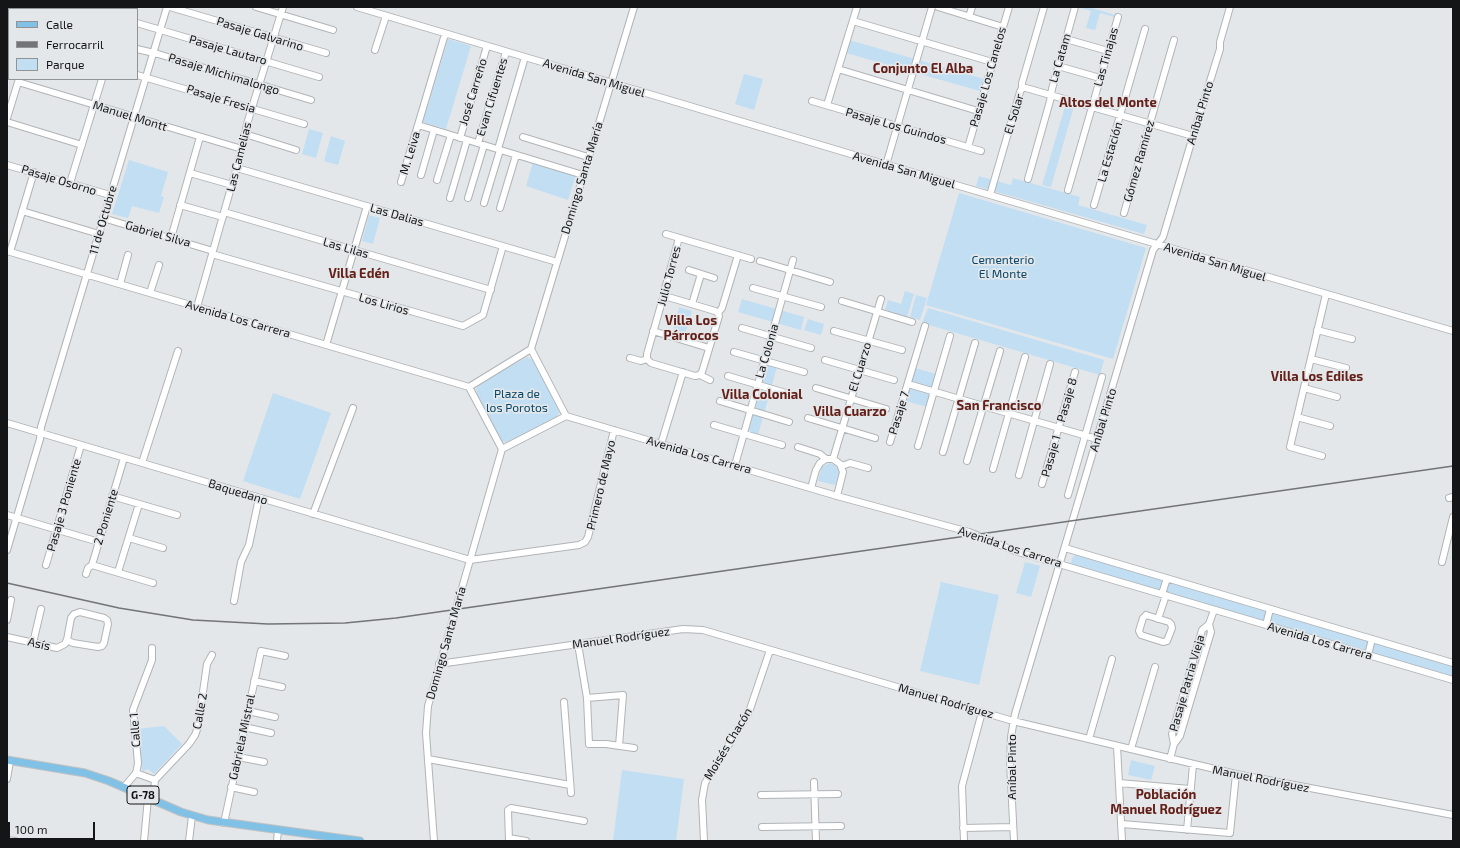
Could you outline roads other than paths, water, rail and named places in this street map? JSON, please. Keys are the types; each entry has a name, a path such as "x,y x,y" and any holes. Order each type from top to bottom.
{"main road":[{"name":"G-78","path":"8,760 97,776 192,816 224,823 356,841"}],"street":[{"name":"11 de Octubre","path":"7,550 40,439 41,427 167,7"},
{"name":"Pasaje Galvarino","path":"170,7 326,53"},
{"path":"256,7 333,30"},
{"name":"Las Camelias","path":"197,307 237,168 252,108 283,7"},
{"name":"Avenida San Miguel","path":"357,7 886,165 1453,331"},
{"name":"Domingo Santa María","path":"531,349 634,7"},
{"path":"827,105 857,7"},
{"path":"886,165 932,7"},
{"path":"938,7 1003,27"},
{"path":"969,17 972,7"},
{"name":"Pasaje Los Canelos","path":"968,147 1009,7"},
{"path":"1022,88 1022,83 1044,7"},
{"name":"La Catam","path":"1028,178 1075,7"},
{"name":"Aníbal Pinto","path":"1014,841 1010,757 1013,721 1153,250 1164,237 1220,49 1220,42 1230,7"},
{"path":"375,50 386,16"},
{"name":"Las Tinajas","path":"1068,190 1118,17"},
{"path":"852,20 992,62"},
{"name":"Pasaje Lautaro","path":"138,23 319,77"},
{"name":"La Estación","path":"1094,205 1145,29"},
{"name":"M. Leiva","path":"401,182 446,34"},
{"path":"1066,39 1108,51"},
{"name":"Gómez Ramírez","path":"1124,213 1174,40"},
{"name":"José Carreño","path":"460,138 487,46"},
{"name":"Pasaje Michimalongo","path":"138,49 311,100"},
{"name":"Evan Cifuentes","path":"468,198 506,52"},
{"path":"484,203 525,57"},
{"path":"1058,66 1100,78"},
{"path":"838,69 978,111"},
{"name":"Pasaje Fresia","path":"138,74 304,124"},
{"path":"70,184 102,80"},
{"path":"7,118 18,81"},
{"name":"Manuel Montt","path":"18,81 242,149"},
{"name":"El Solar","path":"990,195 1022,88 1193,136"},
{"name":"Pasaje Los Guindos","path":"812,101 981,151"},
{"path":"7,122 82,145"},
{"path":"418,125 583,175"},
{"path":"421,175 434,130"},
{"path":"245,134 296,150"},
{"path":"437,180 451,135"},
{"path":"171,238 200,136"},
{"path":"522,137 588,157"},
{"path":"450,198 468,140"},
{"path":"500,208 516,155"},
{"name":"Pasaje Osorno","path":"7,165 110,195"},
{"name":"Las Dalias","path":"237,168 557,262"},
{"path":"8,252 34,172"},
{"path":"190,173 232,185"},
{"name":"Las Lilas","path":"180,205 224,215 354,250 491,290"},
{"path":"326,345 367,206"},
{"path":"22,211 99,234"},
{"name":"Gabriel Silva","path":"103,218 213,252"},
{"path":"666,234 750,259"},
{"name":"Julio Torres","path":"647,359 653,331 664,298 664,292 679,238"},
{"name":"Los Lirios","path":"213,252 342,292 463,326 482,316 503,246"},
{"name":"Avenida Los Carrera","path":"8,252 469,387"},
{"path":"120,284 128,255"},
{"path":"700,375 702,373 719,316 718,313 722,308 738,255"},
{"name":"La Colonia","path":"735,465 793,260"},
{"path":"760,261 830,282"},
{"path":"150,293 158,265"},
{"path":"689,270 714,278"},
{"path":"692,304 701,274"},
{"path":"753,288 821,307"},
{"path":"1322,456 1290,447 1326,294"},
{"path":"664,298 668,297 718,313"},
{"name":"El Cuarzo","path":"833,459 881,299"},
{"path":"842,301 912,322"},
{"name":"Pasaje 7","path":"890,442 925,326"},
{"path":"742,328 811,348"},
{"path":"1317,330 1352,339"},
{"path":"653,331 709,348"},
{"path":"834,331 902,350"},
{"path":"918,446 950,336"},
{"path":"943,452 975,343"},
{"path":"531,349 566,416 502,449 469,387 531,349"},
{"path":"967,461 1000,350"},
{"path":"142,463 178,351"},
{"path":"734,352 804,372"},
{"path":"993,469 1025,357"},
{"path":"630,358 641,361 647,359 651,363 697,376 700,375 710,380"},
{"path":"1311,359 1346,368"},
{"path":"825,360 894,380"},
{"path":"1019,475 1050,364"},
{"path":"662,444 683,372"},
{"name":"Pasaje 8","path":"1059,428 1075,372"},
{"path":"728,376 796,396"},
{"name":"Aníbal Pinto","path":"1068,495 1102,378"},
{"path":"908,384 1097,438"},
{"path":"816,388 886,409"},
{"path":"1304,388 1337,397"},
{"path":"720,401 789,422"},
{"path":"313,514 353,408"},
{"name":"Avenida Los Carrera","path":"566,416 837,496 969,532 1010,549 1453,680"},
{"path":"1297,417 1330,426"},
{"path":"808,418 875,438"},
{"name":"Baquedano","path":"7,423 470,560"},
{"path":"714,425 782,445"},
{"name":"Pasaje 1","path":"1042,484 1059,428"},
{"name":"Primero de Mayo","path":"470,560 579,545 585,542 588,537 614,430"},
{"name":"Pasaje 3 Poniente","path":"46,565 81,445"},
{"path":"798,448 820,454 826,459 833,459 842,466 843,475 837,496"},
{"name":"Domingo Santa María","path":"434,841 426,715 439,664 502,449"},
{"name":"2 Poniente","path":"86,574 88,568 92,565 124,458"},
{"path":"811,488 818,466 826,459"},
{"path":"842,466 852,464 868,468"},
{"path":"112,496 177,515"},
{"path":"234,601 242,562 249,547 259,498"},
{"path":"118,572 139,504"},
{"path":"7,515 99,542"},
{"path":"1442,562 1453,517"},
{"path":"129,538 163,548"},
{"path":"1446,547 1453,548"},
{"name":"Avenida Los Carrera","path":"1065,548 1453,663"},
{"path":"92,565 153,583"},
{"path":"1158,619 1167,578"},
{"path":"7,620 11,600"},
{"path":"34,643 41,609"},
{"path":"1266,625 1270,609"},
{"name":"Pasaje Patria Vieja","path":"1170,759 1174,744 1172,734 1202,630 1209,624 1214,610"},
{"path":"80,612 104,618 108,622 104,643 100,647 73,643 67,639 71,618 76,613 80,612"},
{"path":"1146,615 1158,619 1171,624 1172,628 1166,642 1142,636 1139,633 1144,616 1146,615"},
{"name":"Manuel Rodríguez","path":"439,664 690,628 703,630 1013,721 1193,765 1453,815"},
{"name":"Asís","path":"7,637 57,648 65,644 67,639"},
{"path":"1368,655 1372,639"},
{"path":"578,644 587,698 589,744 634,748"},
{"name":"Calle 1","path":"136,773 138,763 133,710 152,660 152,648"},
{"name":"Gabriela Mistral","path":"224,823 261,650 285,656"},
{"name":"Moisés Chacón","path":"704,841 702,800 705,783 749,712 770,650"},
{"name":"Calle 2","path":"155,780 189,744 195,735 207,664 212,655"},
{"path":"1089,739 1112,660"},
{"path":"1131,749 1155,667"},
{"path":"254,681 282,687"},
{"path":"587,698 623,695 619,746"},
{"path":"564,702 570,793"},
{"path":"248,711 275,717"},
{"path":"964,841 963,780 982,712"},
{"path":"244,727 271,733"},
{"path":"1117,746 1122,841"},
{"path":"238,757 264,762"},
{"path":"428,759 570,785"},
{"path":"7,779 8,760"},
{"path":"1187,830 1193,765"},
{"path":"124,787 136,773 155,780 150,799 144,841"},
{"path":"1122,824 1230,833 1236,774"},
{"path":"814,782 816,841"},
{"path":"1119,783 1190,789"},
{"path":"231,787 254,792"},
{"path":"761,795 838,794"},
{"path":"526,841 509,840 508,810 511,808 584,821"},
{"path":"189,841 192,816"},
{"path":"762,827 841,826"},
{"path":"963,828 1013,826"},
{"path":"277,841 278,830"},
{"path":"7,840 15,841"}],"railway":[{"path":"7,583 119,608 193,620 268,624 345,623 396,618 1453,466"}],"district":[{"name":"Conjunto El Alba","path":"923,69"},
{"name":"Altos del Monte","path":"1108,103"},
{"name":"Villa Edén","path":"359,274"},
{"name":"Villa Los Párrocos","path":"691,328"},
{"name":"Villa Los Ediles","path":"1317,377"},
{"name":"Villa Colonial","path":"762,395"},
{"name":"San Francisco","path":"999,406"},
{"name":"Villa Cuarzo","path":"850,412"},
{"name":"Población Manuel Rodríguez","path":"1166,802"}],"park label":[{"name":"Cementerio El Monte","path":"1003,267"},
{"name":"Plaza de los Porotos","path":"517,401"}]}
